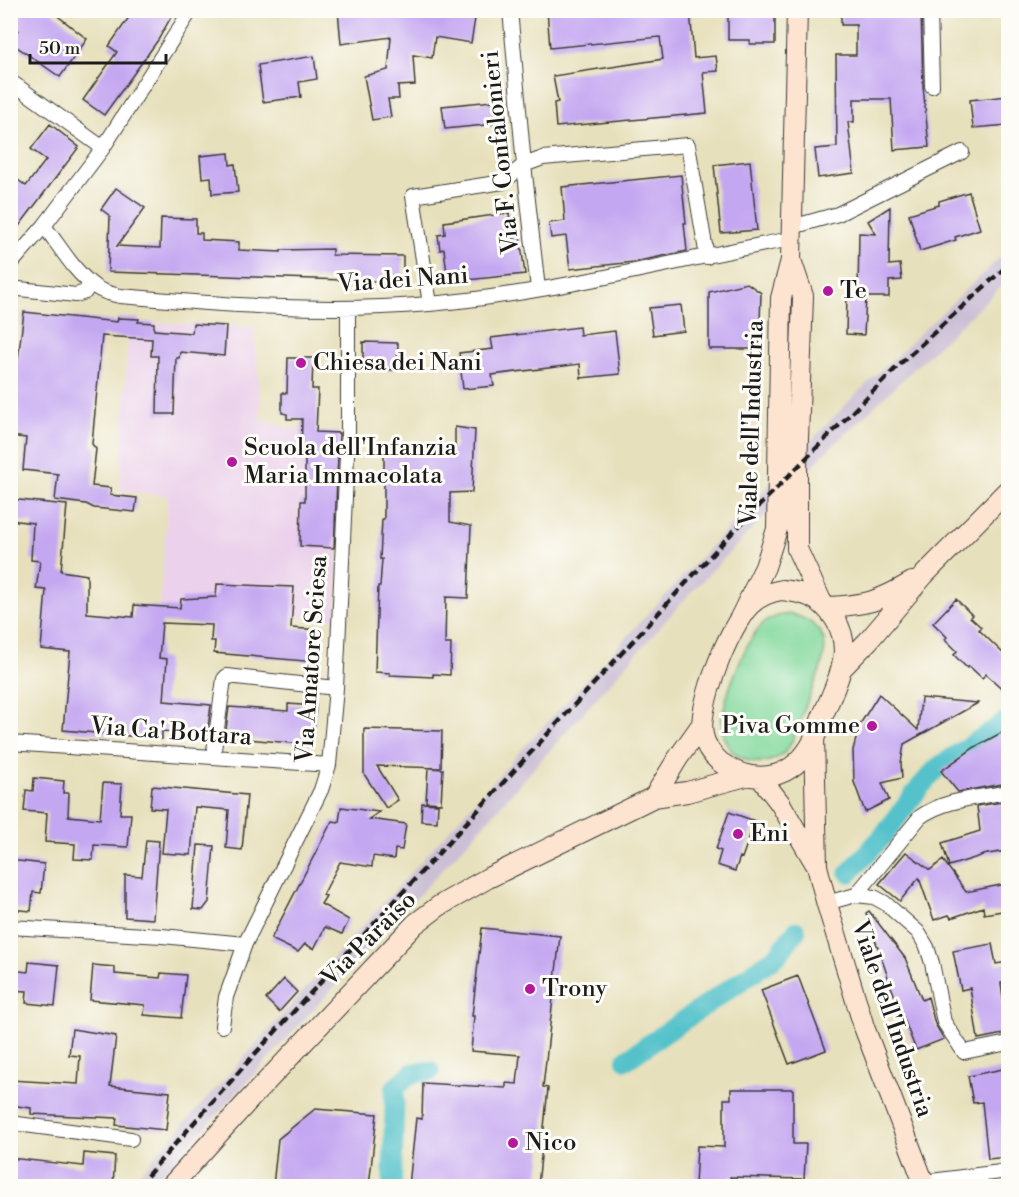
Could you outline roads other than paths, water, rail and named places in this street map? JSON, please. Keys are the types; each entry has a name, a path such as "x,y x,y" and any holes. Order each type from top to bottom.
{"main road":[{"name":"Viale dell'Industria","path":"740,618 765,567 777,529 780,473 781,298 792,260 796,10"},
{"name":"Viale dell'Industria","path":"792,260 803,296 797,467 797,549 825,605"},
{"path":"842,668 924,575 1008,490"},
{"path":"825,605 842,630 845,650 842,668 810,747 797,762 783,772 770,777 753,776 732,770 717,759 707,746 702,724 706,703 725,645 749,605 761,597 782,590 802,593 825,605 861,605 875,601 924,575"},
{"path":"654,797 702,724"},
{"name":"Viale dell'Industria","path":"814,737 817,866 826,903 864,1027 924,1184"},
{"name":"Viale dell'Industria","path":"753,776 780,803 817,866"},
{"name":"Via Paraiso","path":"171,1186 414,924 439,906 488,878 654,797 687,792 753,776"}],"street":[{"path":"10,265 44,226 104,148 191,10"},
{"name":"Via F. Confalonieri","path":"510,10 538,289"},
{"path":"930,10 932,86"},
{"path":"10,81 104,148"},
{"path":"430,304 413,196 503,182 524,165 543,158 688,145 707,257"},
{"name":"Via dei Nani","path":"44,226 90,283 105,293 273,308 348,308 430,304 538,289 707,257 792,233 838,214 962,152"},
{"path":"10,288 76,295 85,292 90,283"},
{"name":"Via Amatore Sciesa","path":"222,1026 225,997 245,945 321,790 329,765 336,688 348,434 348,308"},
{"path":"213,757 224,679 227,676 336,688"},
{"name":"Via Ca' Bottara","path":"10,743 329,765"},
{"path":"856,895 920,818 931,809 943,804 1008,792"},
{"path":"826,903 856,895 874,897 885,903 918,932 927,947 944,1022 964,1052 1008,1043"},
{"path":"10,927 162,936 245,945"},
{"path":"10,1123 131,1139"},
{"path":"924,1184 1008,1171"}],"waterway":[{"path":"849,873 883,836 937,768 1008,720"},
{"path":"626,1060 777,956 796,931"},
{"path":"392,1186 395,1088 412,1073 430,1071"}],"railway":[{"path":"138,1186 253,1056 728,537 903,361 1008,265"}],"place":[{"name":"Te","path":"828,291"},
{"name":"Chiesa dei Nani","path":"301,363"},
{"name":"Scuola dell'Infanzia Maria Immacolata","path":"232,462"},
{"name":"Piva Gomme","path":"872,726"},
{"name":"Eni","path":"738,834"},
{"name":"Trony","path":"530,989"},
{"name":"Nico","path":"513,1143"}]}
